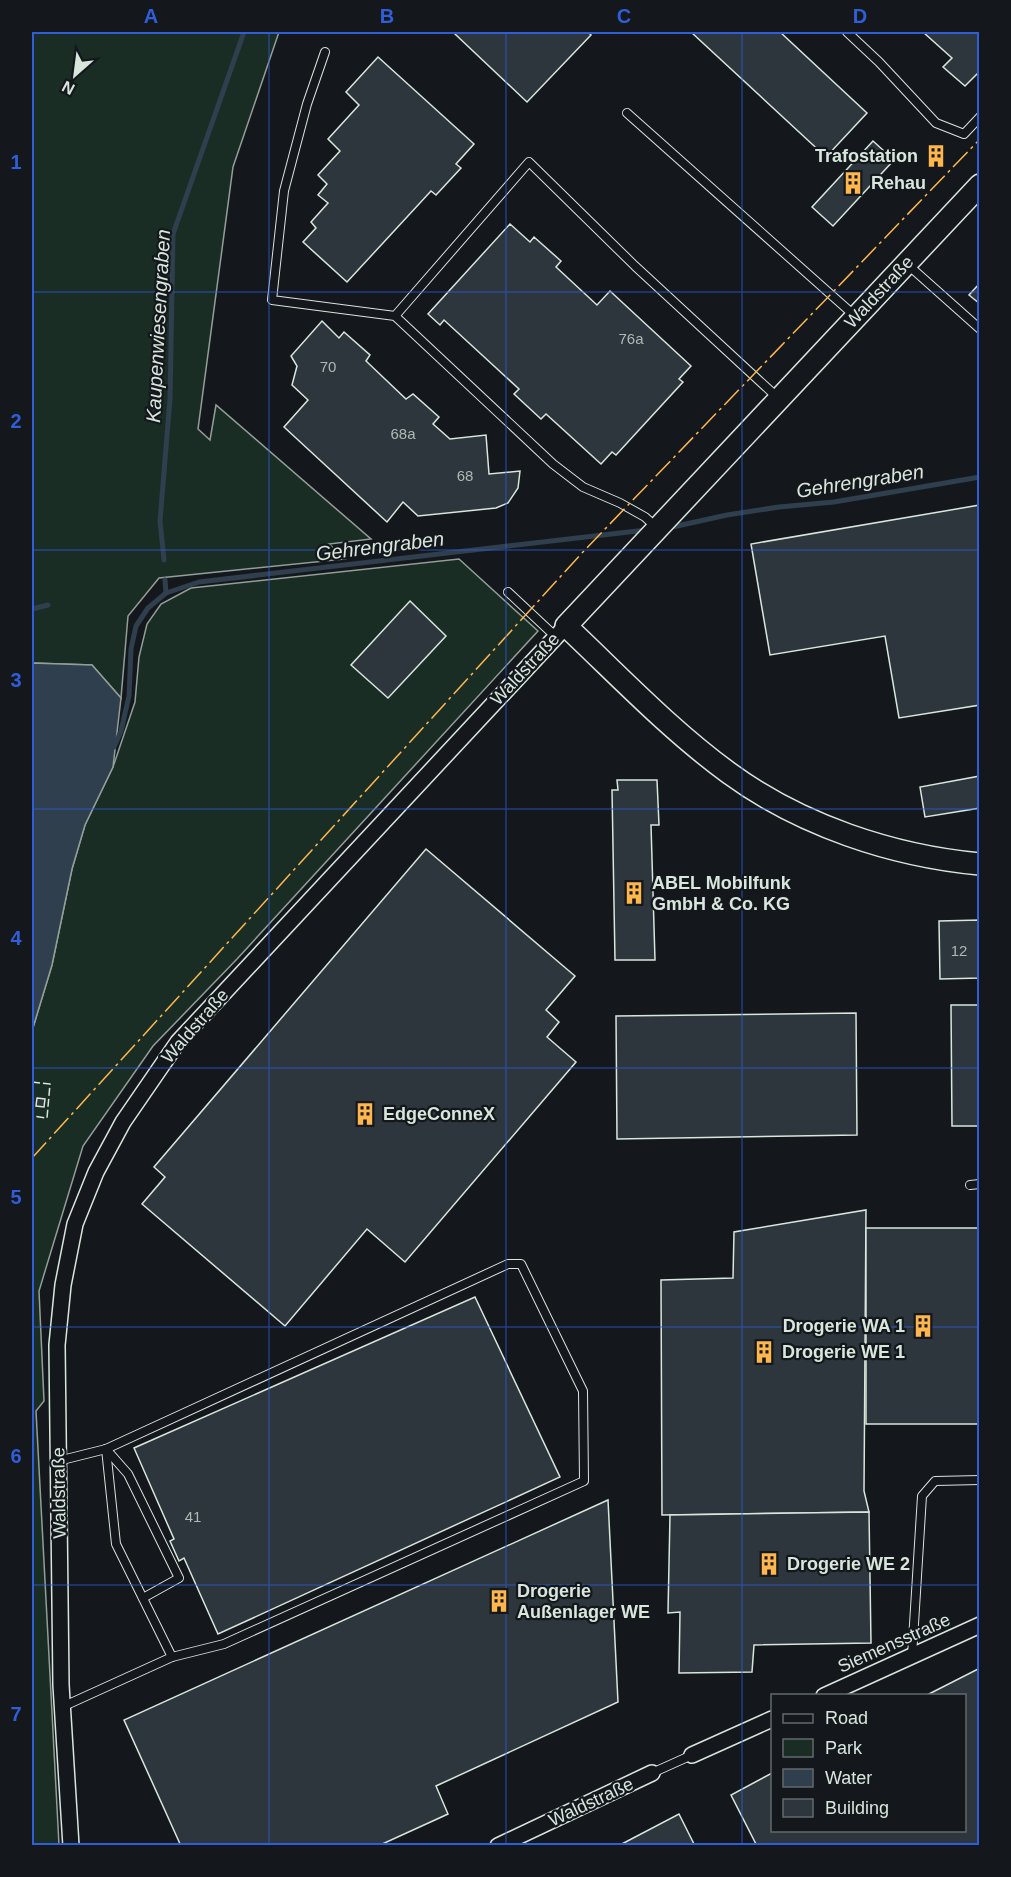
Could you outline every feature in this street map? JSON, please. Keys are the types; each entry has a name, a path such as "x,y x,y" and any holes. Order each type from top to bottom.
{"street":[{"name":"Waldstraße","path":"71,1845 62,1707 57,1345 63,1285 75,1224 96,1172 123,1122 178,1042 657,527 980,185"},
{"path":"561,631 729,774 772,801 855,837 931,857 980,864"},
{"name":"Siemensstraße","path":"826,1694 980,1625"},
{"path":"692,1755 771,1719"},
{"name":"Waldstraße","path":"498,1845 652,1773"}],"lane":[{"path":"847,32 879,62 936,123 964,134 980,117"},
{"path":"325,52 307,104 284,190 272,300 395,316 553,464 583,487 620,503 645,517 657,527"},
{"path":"627,113 856,317"},
{"path":"395,316 529,162 635,266 779,399"},
{"path":"906,263 980,329"},
{"path":"508,592 561,631"},
{"path":"970,1185 980,1184"},
{"path":"58,1461 106,1449 508,1264 521,1264 583,1390 584,1481 224,1644 172,1657 62,1707"},
{"path":"106,1449 116,1544 172,1657"},
{"path":"106,1449 128,1474 178,1578 143,1598"},
{"path":"912,1656 922,1496 935,1481 980,1480"},
{"path":"652,1773 692,1755"}],"green space":[{"path":"32,32 279,32 233,167 198,429 210,440 216,405 371,539 329,544 345,559 159,578 128,616 121,698 92,665 32,663"},
{"path":"459,559 538,631 237,959 153,1046 83,1146 39,1291 44,1401 36,1411 59,1845 32,1846 32,1031 52,965 72,869 85,825 113,767 135,702 139,657 147,624 161,604 191,588"}],"water":[{"path":"32,663 92,665 121,698 113,767 85,825 72,869 52,965 32,1031"}],"building":[{"path":"457,32 588,32 591,35 527,102 455,34"},
{"path":"691,32 780,32 867,113 826,157"},
{"path":"923,32 980,32 980,71 965,86 943,67 952,58"},
{"path":"378,57 474,144 456,164 461,168 436,195 431,191 347,282 303,242 316,228 311,222 328,203 318,195 327,184 318,175 340,151 328,139 359,105 346,92"},
{"name":"Rehau","path":"873,141 894,160 833,226 812,207"},
{"name":"Trafostation","path":"933,150 942,158 938,162 929,154"},
{"path":"510,224 530,242 534,237 561,261 556,267 597,305 610,291 691,366 679,379 683,382 616,455 612,452 601,464 546,414 541,419 514,394 519,389 444,320 440,325 428,314"},
{"path":"980,283 980,304 969,295"},
{"path":"322,321 339,338 344,332 370,355 366,361 406,399 413,394 439,417 433,424 450,439 486,435 489,474 520,471 518,488 508,503 496,508 418,516 403,502 387,522 284,427 308,400 292,385 297,366 291,356"},
{"path":"980,505 980,705 899,718 885,636 770,655 751,544"},
{"path":"410,601 446,636 388,698 351,665"},
{"path":"980,776 980,808 925,817 920,787"},
{"name":"ABEL Mobilfunk GmbH & Co. KG","path":"617,780 657,780 659,825 651,825 655,960 615,960 612,790 618,790"},
{"name":"EdgeConneX","path":"426,849 575,976 546,1010 559,1022 547,1037 576,1062 405,1262 367,1229 285,1326 142,1204 165,1177 154,1167"},
{"path":"980,920 980,978 940,979 939,921"},
{"path":"951,1005 980,1005 980,1126 952,1126"},
{"path":"856,1013 857,1135 617,1139 616,1016"},
{"path":"37,1098 45,1099 44,1107 36,1106"},
{"name":"Drogerie WE 1","path":"866,1210 864,1491 869,1512 662,1515 661,1280 733,1278 734,1232"},
{"name":"Drogerie WA 1","path":"866,1228 980,1228 980,1424 866,1424"},
{"path":"475,1297 560,1477 218,1634 184,1558 179,1561 170,1541 174,1539 134,1448"},
{"name":"Drogerie Außenlager WE","path":"608,1500 618,1702 436,1786 448,1814 378,1846 181,1846 124,1720"},
{"name":"Drogerie WE 2","path":"869,1512 871,1643 754,1645 752,1672 679,1673 680,1612 668,1613 670,1515"},
{"path":"980,1668 980,1846 757,1846 731,1795 771,1774 771,1832 966,1832 966,1694 929,1694"},
{"path":"679,1814 695,1846 618,1846"}],"waterway":[{"name":"Kaupenwiesengraben","path":"164,560 160,521 170,399 173,234 244,32"},
{"name":"Gehrengraben","path":"668,528 727,515 834,502 980,477"},
{"name":"Gehrengraben","path":"114,747 121,731 129,696 131,649 136,626 148,608 166,593 199,582 646,530"},
{"name":"Kaupenwiesengraben","path":"165,580 166,593"},
{"path":"32,609 48,605"}],"fence":[{"path":"32,1082 50,1084 47,1118 32,1116"}],"power":[{"path":"32,1158 581,554 980,139"}],"place":[{"name":"Trafostation","path":"936,156"},
{"name":"Rehau","path":"853,183"},
{"name":"ABEL Mobilfunk GmbH & Co. KG","path":"634,893"},
{"name":"EdgeConneX","path":"365,1114"},
{"name":"Drogerie WA 1","path":"923,1326"},
{"name":"Drogerie WE 1","path":"764,1352"},
{"name":"Drogerie WE 2","path":"769,1564"},
{"name":"Drogerie Außenlager WE","path":"499,1601"}]}
